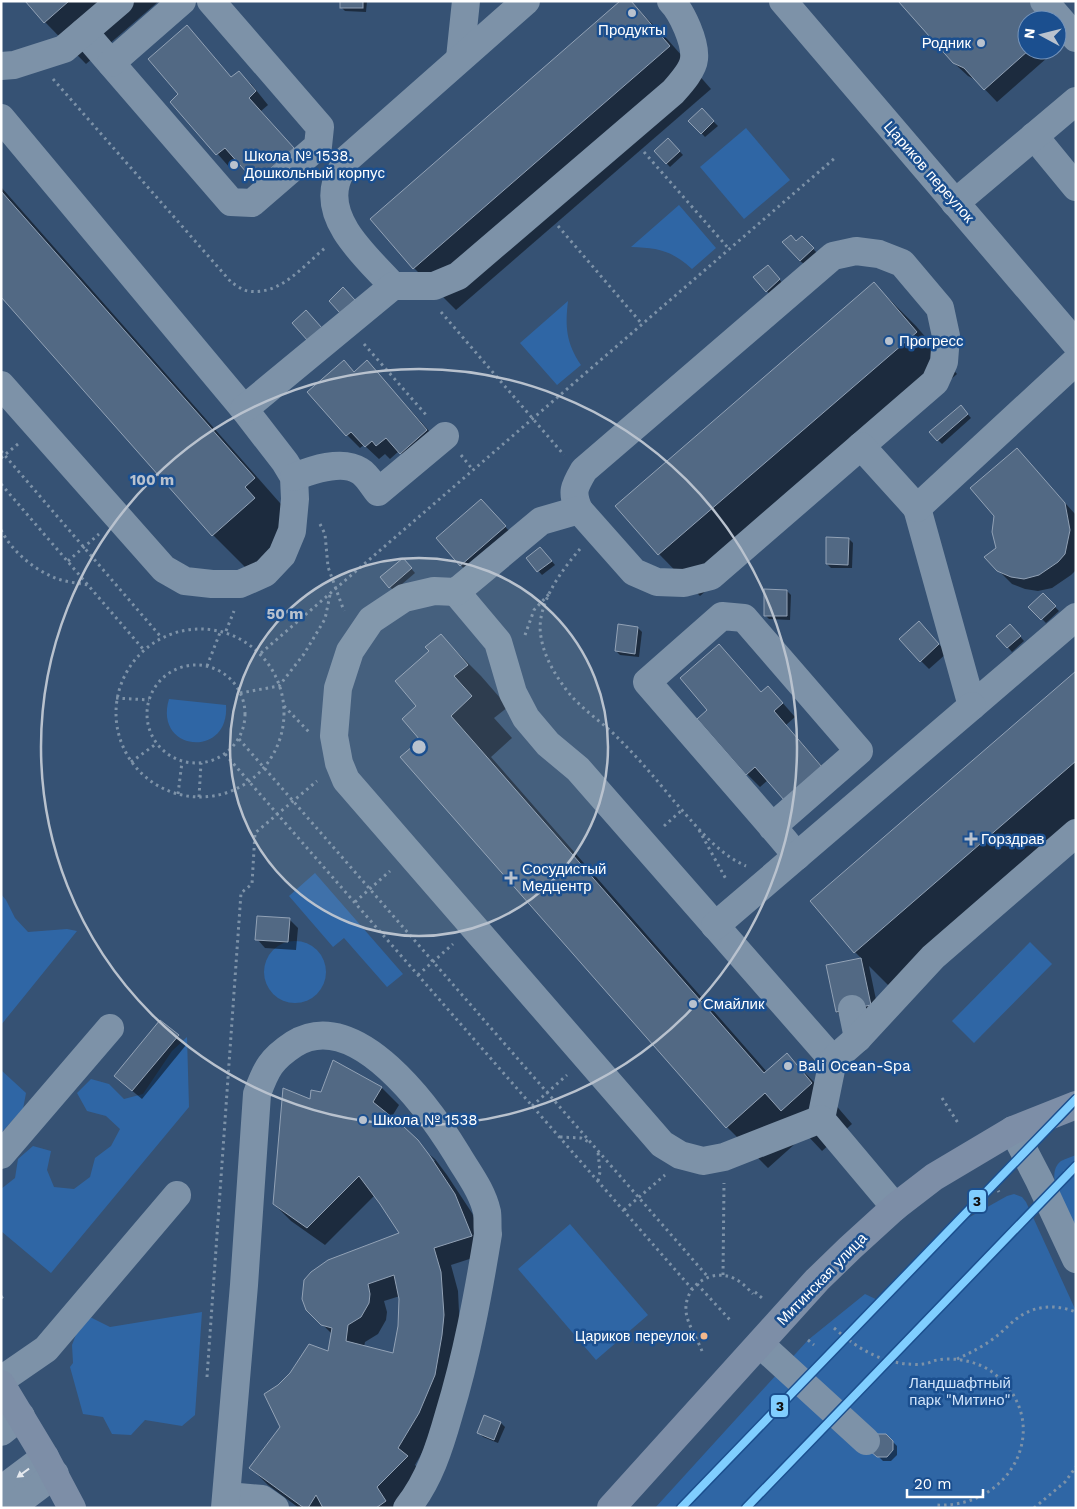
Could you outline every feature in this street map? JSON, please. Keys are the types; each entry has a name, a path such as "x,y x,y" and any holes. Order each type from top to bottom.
{"main road":[{"name":"Митинская улица","path":"611,1508 817,1280 895,1207 934,1177 1013,1130 1076,1105"},
{"path":"1,1384 11,1424 58,1482"}],"street":[{"path":"1,66 14,65 64,49 120,1"},
{"path":"111,63 182,1"},
{"path":"84,32 231,202 252,203 318,146 320,127 211,1"},
{"path":"460,58 466,1"},
{"path":"406,286 344,231 336,211 336,184 347,159 526,1"},
{"path":"244,409 348,324 406,286 434,286 458,276 673,92 685,79 694,59 690,31 671,1"},
{"name":"Цариков переулок","path":"782,1 1076,344"},
{"path":"1044,1 1076,38"},
{"path":"955,203 1076,100"},
{"path":"1,118 244,409 285,462 294,488 292,531 282,555 265,573 240,584 212,584 185,581 164,569 1,385"},
{"path":"1034,136 1076,187"},
{"path":"856,250 880,254 902,263 940,308 946,336 944,362 935,382 711,576 684,584 657,582 634,572 588,520 573,497 575,484 584,470 832,256 856,250"},
{"path":"917,508 1076,361"},
{"path":"294,488 314,469 340,465 360,471 378,492 445,436"},
{"path":"861,446 917,508 972,706"},
{"path":"588,520 541,521 456,592 434,591 404,598 371,620 350,651 338,688 334,736 338,763 346,780 662,1144 680,1155 703,1161 724,1157 821,1119"},
{"path":"456,592 498,642 513,693 526,718 548,744 578,769 833,1060"},
{"path":"772,827 859,751 744,618 722,616 647,682 772,827 797,856"},
{"path":"715,926 1076,617"},
{"path":"821,1119 833,1060 858,1038 933,956 1076,833"},
{"path":"852,1009 858,1038"},
{"path":"1,1155 110,1028"},
{"path":"275,1508 262,1499 226,1502 244,1285 257,1094 266,1071 280,1054 301,1040 320,1035 342,1038 364,1050 403,1081 439,1124 479,1190 487,1212 488,1234 461,1376 441,1443 418,1494 407,1508"},
{"path":"821,1119 895,1207"},
{"path":"1013,1130 1076,1259"},
{"path":"1,1380 46,1349 177,1195"},
{"path":"760,1344 866,1441"},
{"path":"1,1490 58,1482"},
{"path":"13,1508 22,1499 58,1482"},
{"path":"33,1508 58,1482"}],"path":[{"path":"36,58 231,282 247,291 264,291 282,285 344,231"},
{"path":"627,132 729,249"},
{"path":"261,653 836,156"},
{"path":"540,206 642,324"},
{"path":"406,286 533,418 567,458 584,470"},
{"path":"348,324 474,470"},
{"path":"1,451 161,637"},
{"path":"1,484 143,649"},
{"path":"294,488 316,515 325,534 328,567 344,611 344,621"},
{"path":"68,561 118,518"},
{"path":"588,520 556,580 541,619 540,635 546,657 565,689 585,710 608,727 637,757 697,827 721,850 742,864 756,870 775,874"},
{"path":"1,530 6,540 25,561 54,578 89,586"},
{"path":"524,644 525,634 534,610 551,591"},
{"path":"240,693 279,686 304,654 325,618 330,594"},
{"path":"190,628 221,630 240,638 261,653 277,678 284,706 282,736 269,762 249,782 222,795 194,798 166,791 142,776 125,754 116,726 116,698 125,671 143,649 161,637 190,628"},
{"path":"206,666 221,630"},
{"path":"200,665 213,668 226,675 236,685 240,693 245,711 244,725 239,738 219,758 192,764 182,762 166,754 156,744 149,731 146,718 149,700 161,679 172,671 185,666 200,665"},
{"path":"116,698 149,700"},
{"path":"239,738 708,1277"},
{"path":"131,762 156,744"},
{"path":"225,754 692,1289"},
{"path":"178,794 182,762"},
{"path":"199,797 201,763"},
{"path":"697,827 740,904"},
{"path":"355,902 410,854"},
{"path":"418,975 473,926"},
{"path":"532,1106 587,1058"},
{"path":"942,1098 958,1123"},
{"path":"560,1137 581,1138 592,1143"},
{"path":"598,1151 600,1172 598,1181"},
{"path":"624,1210 686,1157"},
{"path":"724,1157 724,1275"},
{"path":"995,1185 998,1192"},
{"path":"702,1351 689,1322 686,1310 692,1289 697,1284 708,1277 724,1275 735,1278 762,1298"},
{"path":"697,1284 730,1320"},
{"path":"957,1359 979,1348 1028,1312 1041,1307 1053,1306 1076,1312"},
{"path":"834,1328 854,1345 876,1357 901,1363 922,1365 939,1360 957,1359 974,1363 990,1371 1004,1382 1015,1396 1022,1413 1023,1448 1017,1466 1007,1480 994,1493 979,1502 962,1506 944,1507 936,1505"},
{"path":"808,1340 814,1345"},
{"path":"1034,1508 1065,1482 1076,1467"}],"green space":[{"path":"746,128 790,180 744,219 700,167"},
{"path":"679,205 716,248 692,269 664,251 631,247"},
{"path":"568,301 568,334 572,349 581,365 557,385 520,343"},
{"path":"169,699 226,705 224,722 217,734 206,741 193,742 181,738 172,730 167,717"},
{"path":"315,873 403,974 387,987 344,938 333,947 289,896"},
{"path":"1,894 15,918 28,932 67,929 77,931 1,1025"},
{"path":"295,941 307,943 317,950 324,960 326,972 324,984 317,994 307,1001 295,1003 283,1001 273,994 266,984 264,972 266,960 273,950 283,943"},
{"path":"1030,942 1052,964 974,1043 952,1021"},
{"path":"187,1037 189,1107 51,1273 1,1231 1,1189 15,1178 18,1159 33,1146 51,1151 47,1170 54,1187 74,1189 90,1177 95,1158 111,1146 120,1129 106,1116 87,1111 77,1093 91,1079 109,1084 124,1099 143,1094 172,1051"},
{"path":"1,1070 26,1093 23,1109 1,1133"},
{"path":"1076,1155 1076,1232 1063,1207 1054,1176 1056,1167 1061,1161"},
{"name":"Ландшафтный парк \"Митино\"","path":"1014,1194 1022,1197 1026,1202 1076,1311 1076,1508 655,1508 808,1340 865,1294 884,1303 959,1223"},
{"path":"570,1224 648,1315 596,1360 518,1269"},
{"path":"202,1312 195,1415 182,1426 145,1420 131,1435 112,1434 103,1417 83,1414 70,1367 73,1363 72,1345 80,1324 90,1317 110,1327"}],"building":[{"path":"25,1 69,1 44,23"},
{"path":"340,1 363,1 363,8 340,8"},
{"path":"620,1 631,1 670,46 413,269 370,219"},
{"name":"Родник","path":"898,1 1039,1 1043,10 1017,10 1018,60 984,90 964,68 953,63"},
{"path":"187,25 231,77 239,71 256,91 249,98 294,148 255,182 225,148 216,155 170,102 178,94 148,59"},
{"path":"702,108 714,121 701,134 688,121"},
{"path":"668,138 680,151 666,164 654,151"},
{"path":"1,191 255,478 245,487 255,498 212,536 1,297"},
{"path":"791,235 796,241 802,236 814,248 800,261 782,242"},
{"path":"768,265 780,279 766,292 753,277"},
{"path":"874,282 917,332 658,555 615,506"},
{"path":"343,287 355,300 340,313 329,301"},
{"path":"306,310 322,328 308,341 292,323"},
{"path":"344,360 354,372 367,360 427,430 400,454 386,438 376,446 372,441 365,447 351,432 346,436 307,392"},
{"path":"961,405 968,414 937,441 929,432"},
{"path":"1017,448 1065,503 1070,530 1065,554 1058,562 1039,575 1024,579 1011,577 997,571 984,557 996,548 992,532 994,516 970,488"},
{"path":"481,499 506,526 460,566 436,538"},
{"path":"826,537 849,538 848,565 826,564"},
{"path":"540,547 552,561 537,572 526,558"},
{"path":"403,558 412,568 389,588 380,577"},
{"path":"764,589 787,590 787,616 764,616"},
{"path":"1043,593 1056,606 1041,620 1028,607"},
{"path":"919,621 939,644 920,662 899,639"},
{"path":"618,624 638,627 635,654 615,651"},
{"path":"1010,624 1021,636 1007,648 996,636"},
{"path":"441,634 468,665 454,676 472,696 451,716 764,1073 787,1053 812,1083 781,1111 765,1093 726,1128 400,757 420,740 402,719 416,706 395,681 429,651 425,647"},
{"path":"719,644 761,692 768,686 783,703 774,711 822,767 784,800 755,767 746,775 697,719 707,710 680,678"},
{"path":"1076,671 1076,761 854,953 810,901"},
{"path":"257,916 290,918 288,942 255,940"},
{"path":"861,958 871,1005 836,1012 826,965"},
{"path":"160,1020 179,1035 132,1091 114,1076"},
{"path":"333,1060 382,1087 373,1102 418,1140 430,1156 455,1194 472,1236 434,1248 441,1272 444,1315 435,1375 419,1413 398,1448 408,1456 377,1487 386,1501 376,1508 323,1508 316,1495 308,1508 304,1508 249,1468 280,1427 264,1394 278,1385 290,1373 309,1344 328,1351 332,1328 321,1325 306,1310 302,1299 304,1280 311,1272 328,1260 399,1233 359,1176 307,1228 273,1204 283,1088 310,1099 311,1090 321,1092","holes":["394,1275 399,1299 398,1326 393,1353 346,1341 348,1325 361,1317 369,1303 368,1284"]},
{"path":"484,1415 501,1422 494,1440 477,1433"},
{"path":"877,1434 886,1434 893,1441 893,1450 887,1457 877,1457 870,1451"}],"transit line":[{"name":"3","path":"681,1508 1076,1099"},
{"name":"3","path":"746,1508 1076,1166"}],"place":[{"name":"Продукты","path":"632,13"},
{"name":"Родник","path":"981,43"},
{"name":"Школа № 1538. Дошкольный корпус","path":"234,165"},
{"name":"Прогресс","path":"889,341"},
{"name":"Горздрав","path":"971,839"},
{"name":"Сосудистый Медцентр","path":"511,878"},
{"name":"Смайлик","path":"693,1004"},
{"name":"Bali Ocean-Spa","path":"788,1066"},
{"name":"Школа № 1538","path":"363,1120"},
{"name":"Цариков переулок","path":"704,1336"}]}
